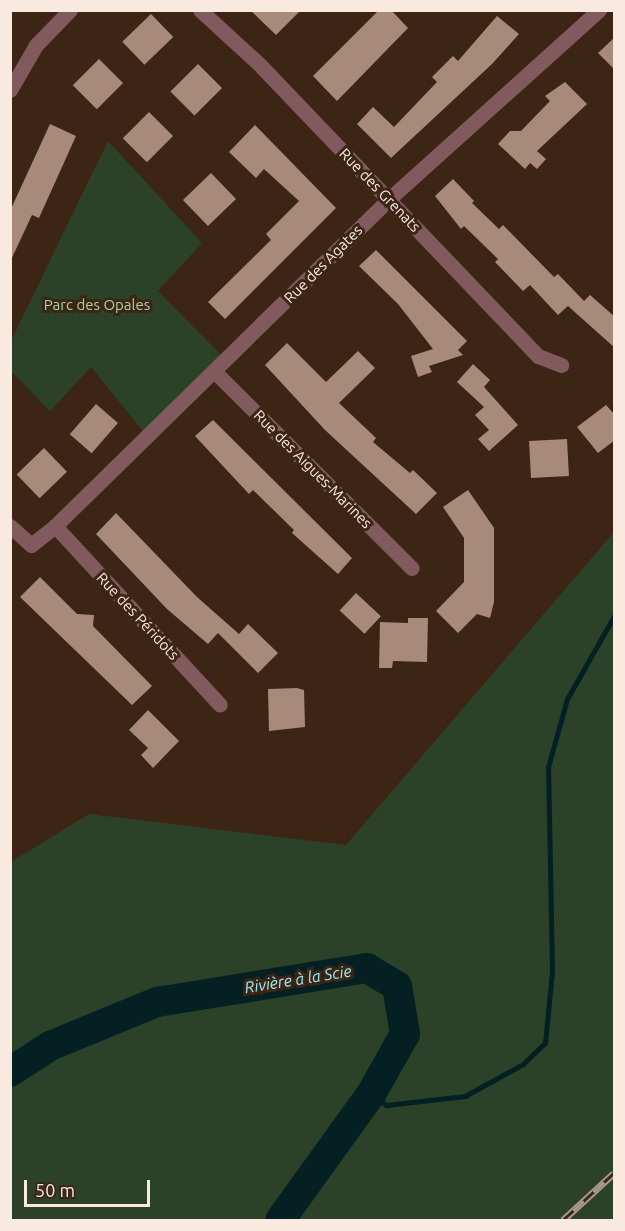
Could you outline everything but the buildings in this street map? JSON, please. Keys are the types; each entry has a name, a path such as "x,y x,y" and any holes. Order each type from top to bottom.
{"street":[{"path":"10,90 36,45 70,10"},
{"name":"Rue des Grenats","path":"200,10 259,64 538,356 561,365"},
{"name":"Rue des Agates","path":"10,525 31,545 56,526 389,199 599,10"},
{"name":"Rue des Aigues-Marines","path":"214,370 412,568"},
{"name":"Rue des Péridots","path":"56,526 220,705"}],"green space":[{"name":"Parc des Opales","path":"108,141 202,243 158,291 226,360 147,436 91,367 50,411 11,371 10,343"},
{"path":"614,532 614,1220 11,1220 11,862 89,814 346,845"}],"waterway":[{"path":"371,1094 386,1105 465,1096 523,1064 545,1043 552,971 548,767 567,699 614,616"},
{"name":"Rivière à la Scie","path":"10,1072 50,1046 157,1002 367,968 397,986 405,1034 371,1094 280,1220"}],"railway":[{"path":"563,1220 614,1173"}]}
